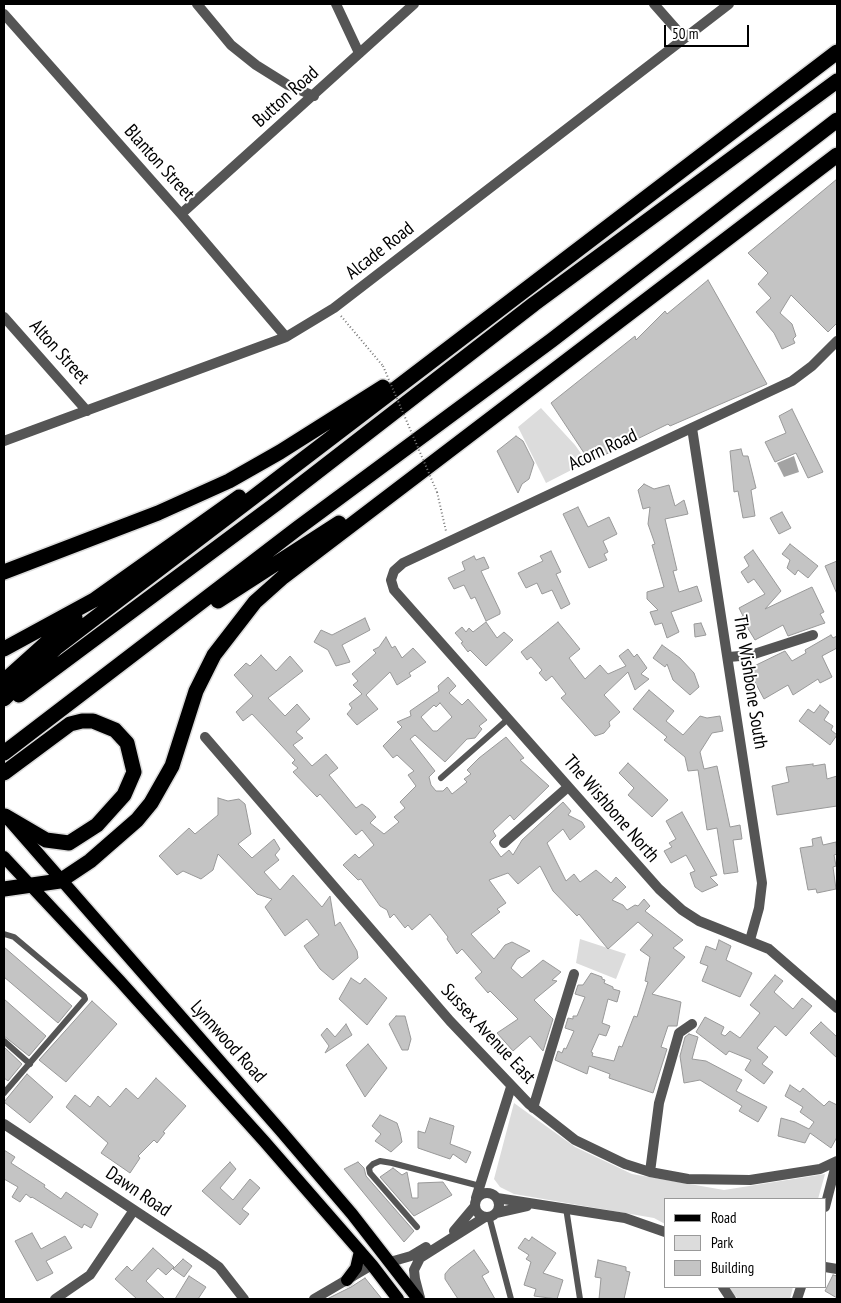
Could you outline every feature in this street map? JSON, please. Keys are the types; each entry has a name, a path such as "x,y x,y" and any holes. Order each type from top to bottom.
{"highway":[{"path":"4,699 57,647 837,52"},
{"path":"4,706 270,509 534,304 837,81"},
{"path":"4,753 560,334 837,120"},
{"path":"4,888 60,881 125,833 151,803 172,766 203,675 226,637 255,602 283,577 837,154"},
{"path":"4,572 158,513 229,481 361,403 524,289"},
{"path":"4,681 94,600 190,530 362,416"},
{"path":"121,664 443,456"},
{"path":"4,649 94,600"},
{"path":"4,774 70,724 82,721 93,721 115,730 127,743 134,772 124,795 97,825 69,843 57,843 46,840 4,815"}],"main road":[{"name":"Lynnwood Road","path":"4,815 281,1131 352,1214 419,1299"},
{"name":"Lynnwood Road","path":"4,857 120,980 360,1251 398,1299"},
{"path":"352,1214 357,1229 376,1252 377,1258 372,1265"},
{"path":"348,1280 356,1268 360,1251"},
{"path":"390,1262 395,1281 407,1299"}],"street":[{"path":"197,4 231,45 256,65 288,85 314,96"},
{"path":"336,4 360,54"},
{"name":"Button Road","path":"181,214 414,4"},
{"path":"654,4 684,38"},
{"name":"Alcade Road","path":"4,441 286,337 334,308 729,4"},
{"name":"Blanton Street","path":"4,14 181,214 286,337"},
{"name":"Alton Street","path":"4,317 87,411"},
{"name":"Acorn Road","path":"394,590 392,575 397,567 792,381 812,366 837,341"},
{"name":"The Wishbone South","path":"692,428 729,657 762,883 760,901 750,940"},
{"name":"The Wishbone North","path":"394,590 646,876 682,910 708,925 769,949 837,1008"},
{"path":"729,657 751,655 812,635"},
{"name":"Sussex Avenue East","path":"205,737 389,952 511,1087 533,1108 581,1144 611,1159 650,1172 688,1179 739,1181 820,1169 837,1161"},
{"path":"504,843 568,787"},
{"path":"533,1108 574,974"},
{"path":"650,1172 659,1103 680,1033 692,1024"},
{"path":"490,1215 478,1213 475,1202 511,1087"},
{"name":"Dawn Road","path":"4,1124 220,1267 244,1299"},
{"path":"826,1203 837,1161"},
{"path":"484,1175 499,1205 490,1215"},
{"path":"390,1262 410,1256 450,1234 464,1221 482,1193 540,1205 625,1218 664,1232"},
{"path":"419,1299 414,1279 414,1270 420,1258 490,1215 519,1207 540,1205"},
{"path":"55,1299 90,1275 134,1210"},
{"path":"314,1299 372,1265"},
{"path":"723,1288 731,1299"}],"lane":[{"path":"441,778 508,719"},
{"path":"4,934 14,937 85,997 82,1004 4,1093"},
{"path":"4,1041 30,1064"},
{"path":"417,1227 370,1173 369,1168 373,1164 380,1162 392,1163 480,1186"},
{"path":"566,1208 580,1299"},
{"path":"490,1215 511,1299"}],"path":[{"path":"334,308 383,366 437,492 449,543"}],"green space":[{"path":"541,408 575,445 587,462 546,483 518,427"},
{"path":"580,939 626,954 616,979 576,963"},
{"path":"514,1103 575,1147 632,1174 724,1190 825,1174 818,1198 664,1198 664,1223 654,1218 514,1194 500,1187 494,1179"},
{"path":"729,1288 793,1288 790,1299 738,1299"}],"shaded area":[{"path":"794,456 799,472 784,477 777,463"}],"building":[{"path":"837,179 837,323 828,332 791,295 780,313 792,324 796,336 793,339 795,343 782,349 774,333 756,312 771,298 758,284 768,273 748,253"},
{"path":"708,280 767,384 670,426 668,424 590,462 551,403 635,336 636,340 665,311 667,314"},
{"path":"792,409 823,472 808,478 796,453 775,462 765,442 786,433 779,416"},
{"path":"516,436 523,441 534,463 529,479 522,484 518,493 497,451"},
{"path":"741,449 743,456 748,456 756,488 751,490 755,516 743,518 738,491 734,492 730,451"},
{"path":"644,484 654,489 669,485 675,506 684,500 688,514 665,519 677,570 673,571 679,592 697,586 702,601 671,612 679,632 667,638 662,623 655,625 650,612 658,610 647,599 647,592 664,587 652,545 655,544 648,524 650,507 643,509 638,490"},
{"path":"578,507 588,527 609,517 617,534 603,541 608,552 604,554 607,560 589,568 563,514"},
{"path":"782,512 791,528 779,534 770,518"},
{"path":"790,544 818,566 808,578 798,570 795,575 787,568 790,560 782,554"},
{"path":"753,550 781,591 765,609 812,587 824,612 820,614 825,623 788,636 783,625 755,640 741,617 743,616 739,608 765,594 754,579 748,583 741,572 749,566 744,557"},
{"path":"551,551 561,572 556,574 570,604 561,609 552,590 542,594 537,583 526,588 518,573 543,561 540,556"},
{"path":"474,556 476,560 484,557 489,568 481,571 500,611 500,614 486,621 475,597 471,599 464,585 454,589 448,578 465,570 462,562"},
{"path":"837,561 837,594 825,566"},
{"path":"365,618 370,630 342,645 350,662 336,666 328,650 314,642 321,630 332,635"},
{"path":"486,622 497,638 504,632 513,640 486,666 470,650 468,652 461,643 463,642 455,633 462,627 466,632 469,628 473,632"},
{"path":"558,622 580,649 569,658 585,679 600,665 608,674 626,666 619,656 628,649 634,657 637,654 647,668 641,674 649,679 635,690 628,672 604,695 620,712 609,722 610,726 604,733 595,736 561,698 566,694 552,676 546,681 539,673 542,670 531,657 527,660 521,652"},
{"path":"701,623 706,635 695,637 694,624"},
{"path":"831,635 833,638 837,636 837,648 822,656 832,677 820,683 818,679 793,695 788,685 764,699 748,669 785,651 792,661 806,653 805,650"},
{"path":"386,637 392,648 395,646 402,658 413,648 426,662 409,673 411,676 397,685 390,672 366,695 378,709 357,725 347,714 352,708 349,704 362,694 353,685 358,681 352,674 376,653 373,650 379,647"},
{"path":"662,645 680,658 694,673 699,687 690,695 673,680 667,664 665,667 653,658"},
{"path":"261,655 276,671 290,656 303,671 268,698 285,716 297,704 310,719 296,732 303,738 293,745 312,766 326,754 338,768 329,775 356,808 362,804 369,809 376,817 370,823 384,834 399,822 394,817 405,808 400,802 416,786 408,775 414,771 397,755 393,758 383,746 402,727 397,722 411,716 410,711 439,691 438,686 448,677 456,686 449,693 462,705 468,699 487,720 479,726 482,729 475,738 467,739 445,762 415,735 410,739 435,771 429,777 431,785 436,791 443,791 447,787 452,794 467,782 464,779 471,774 467,770 506,737 524,758 520,760 549,786 514,820 510,815 493,831 496,836 490,842 501,857 509,850 513,855 522,840 563,802 571,811 568,815 582,822 585,827 570,840 563,829 547,843 566,881 574,874 580,882 596,870 611,883 616,877 626,887 612,900 623,905 627,910 635,905 638,906 644,899 650,906 645,911 683,940 673,948 685,957 652,994 681,1002 677,1026 668,1026 661,1047 667,1049 653,1093 609,1078 610,1074 589,1066 587,1074 555,1060 558,1051 562,1053 564,1048 566,1049 574,1031 565,1028 568,1018 573,1019 573,1016 577,1016 585,997 575,994 578,985 583,985 591,973 602,977 605,980 604,983 620,991 617,1002 608,999 602,1023 610,1026 606,1036 599,1034 591,1052 593,1053 592,1056 614,1061 619,1046 622,1047 634,1016 637,1017 648,982 645,981 650,957 640,950 653,935 638,922 608,949 579,914 577,916 553,891 540,866 518,884 508,873 489,880 506,903 497,909 500,912 471,934 494,959 505,945 512,942 530,951 517,959 511,968 522,978 543,960 561,972 552,980 557,981 534,1000 553,1019 543,1051 530,1036 513,1051 497,1033 518,1019 490,991 488,993 475,978 482,972 462,949 457,954 447,939 448,937 430,914 412,930 408,925 405,928 394,914 390,918 387,910 380,906 361,879 358,880 343,865 355,854 359,858 374,845 362,830 356,835 320,794 317,797 293,772 298,768 292,763 295,760 252,714 243,721 236,712 253,696 234,675 246,663 250,666","holes":["440,703 452,717 437,731 433,731 421,717 434,705 436,707"]},
{"path":"649,690 674,711 666,721 683,735 700,716 707,718 720,716 723,731 712,733 700,752 704,769 717,766 730,827 740,825 742,839 733,840 738,872 724,874 717,828 707,830 698,770 688,771 685,757 664,740 667,737 633,709"},
{"path":"820,705 829,712 824,720 833,726 831,730 837,735 830,745 799,721 808,709 814,713"},
{"path":"628,763 668,800 652,817 628,795 634,788 619,773"},
{"path":"813,764 813,766 825,764 827,779 837,776 837,806 777,815 772,786 789,782 786,767"},
{"path":"218,798 228,801 239,799 245,804 251,834 238,844 252,858 274,839 280,849 275,855 279,860 264,872 280,890 293,875 322,907 330,896 335,926 340,922 357,951 358,958 333,980 320,969 304,946 319,935 307,919 285,936 265,907 272,899 257,894 218,854 213,870 201,879 183,871 177,875 159,856 189,828 195,834 218,815"},
{"path":"682,812 717,875 710,877 718,885 702,892 695,887 690,873 695,871 686,855 671,863 664,851 672,847 669,843 676,839 666,821"},
{"path":"821,837 823,845 836,842 837,854 834,855 836,866 833,867 836,889 817,893 816,889 808,890 800,848 813,846 812,839"},
{"path":"719,940 731,946 726,960 752,973 740,997 702,981 708,966 700,963 706,946 716,950"},
{"path":"4,947 72,1006 58,1023 4,977"},
{"path":"775,975 783,981 774,992 793,1009 802,998 812,1006 786,1036 775,1026 757,1048 768,1057 762,1064 773,1072 764,1084 745,1070 751,1060 729,1051 726,1055 696,1032 705,1017 724,1027 721,1034 725,1036 730,1031 740,1038 760,1013 750,1005"},
{"path":"351,978 360,984 365,978 387,998 367,1025 339,999"},
{"path":"4,999 46,1036 29,1056 4,1036"},
{"path":"92,1001 117,1024 66,1082 39,1060"},
{"path":"396,1016 405,1016 411,1039 408,1050 402,1050 389,1024"},
{"path":"821,1022 837,1037 837,1058 810,1033"},
{"path":"346,1024 352,1035 325,1053 329,1046 321,1035 327,1028 335,1037"},
{"path":"689,1034 698,1037 692,1059 706,1061 742,1080 736,1091 767,1107 758,1122 739,1111 742,1106 700,1080 684,1083 680,1056 685,1037"},
{"path":"368,1044 387,1068 365,1097 346,1065"},
{"path":"4,1047 22,1064 8,1081 4,1078"},
{"path":"27,1074 53,1097 30,1123 4,1102"},
{"path":"156,1078 186,1106 163,1132 165,1133 157,1143 154,1140 138,1156 140,1158 130,1173 101,1153 108,1143 66,1107 75,1095 90,1107 98,1096 110,1107 126,1088 138,1099"},
{"path":"790,1085 800,1092 803,1088 824,1106 829,1101 837,1105 837,1137 831,1148 810,1133 805,1143 778,1136 781,1118 809,1129 814,1122 800,1112 803,1107 785,1096"},
{"path":"380,1115 397,1123 400,1132 402,1142 391,1152 375,1141 381,1134 372,1126"},
{"path":"430,1118 454,1126 450,1144 471,1152 466,1163 453,1154 450,1159 418,1148 418,1131 425,1133"},
{"path":"4,1150 15,1157 11,1163 45,1185 44,1187 61,1199 66,1192 98,1214 91,1228 84,1224 82,1228 26,1194 20,1202 12,1197 18,1187 4,1179"},
{"path":"230,1162 236,1169 220,1188 233,1200 250,1179 260,1188 242,1209 249,1214 240,1225 202,1191"},
{"path":"358,1162 364,1168 366,1176 414,1231 404,1242 344,1169"},
{"path":"393,1168 402,1175 407,1172 412,1198 418,1198 418,1183 443,1182 452,1195 414,1216 380,1177"},
{"path":"32,1233 41,1249 65,1236 72,1248 46,1261 53,1273 37,1281 15,1241"},
{"path":"532,1237 556,1253 543,1273 563,1280 557,1299 534,1296 536,1289 524,1285 531,1262 526,1259 529,1255 518,1248 525,1238 529,1241"},
{"path":"153,1248 174,1267 166,1275 158,1268 146,1281 165,1299 137,1299 115,1279 127,1266 132,1271"},
{"path":"474,1250 489,1272 482,1276 495,1299 458,1299 445,1279 445,1274 450,1268"},
{"path":"183,1259 192,1266 184,1277 173,1269"},
{"path":"598,1260 626,1267 626,1271 630,1272 624,1299 599,1299 601,1278 595,1277"},
{"path":"833,1275 837,1276 837,1298 825,1291"},
{"path":"189,1276 206,1287 198,1299 175,1299"},
{"path":"365,1278 382,1299 327,1299 351,1287"}]}
